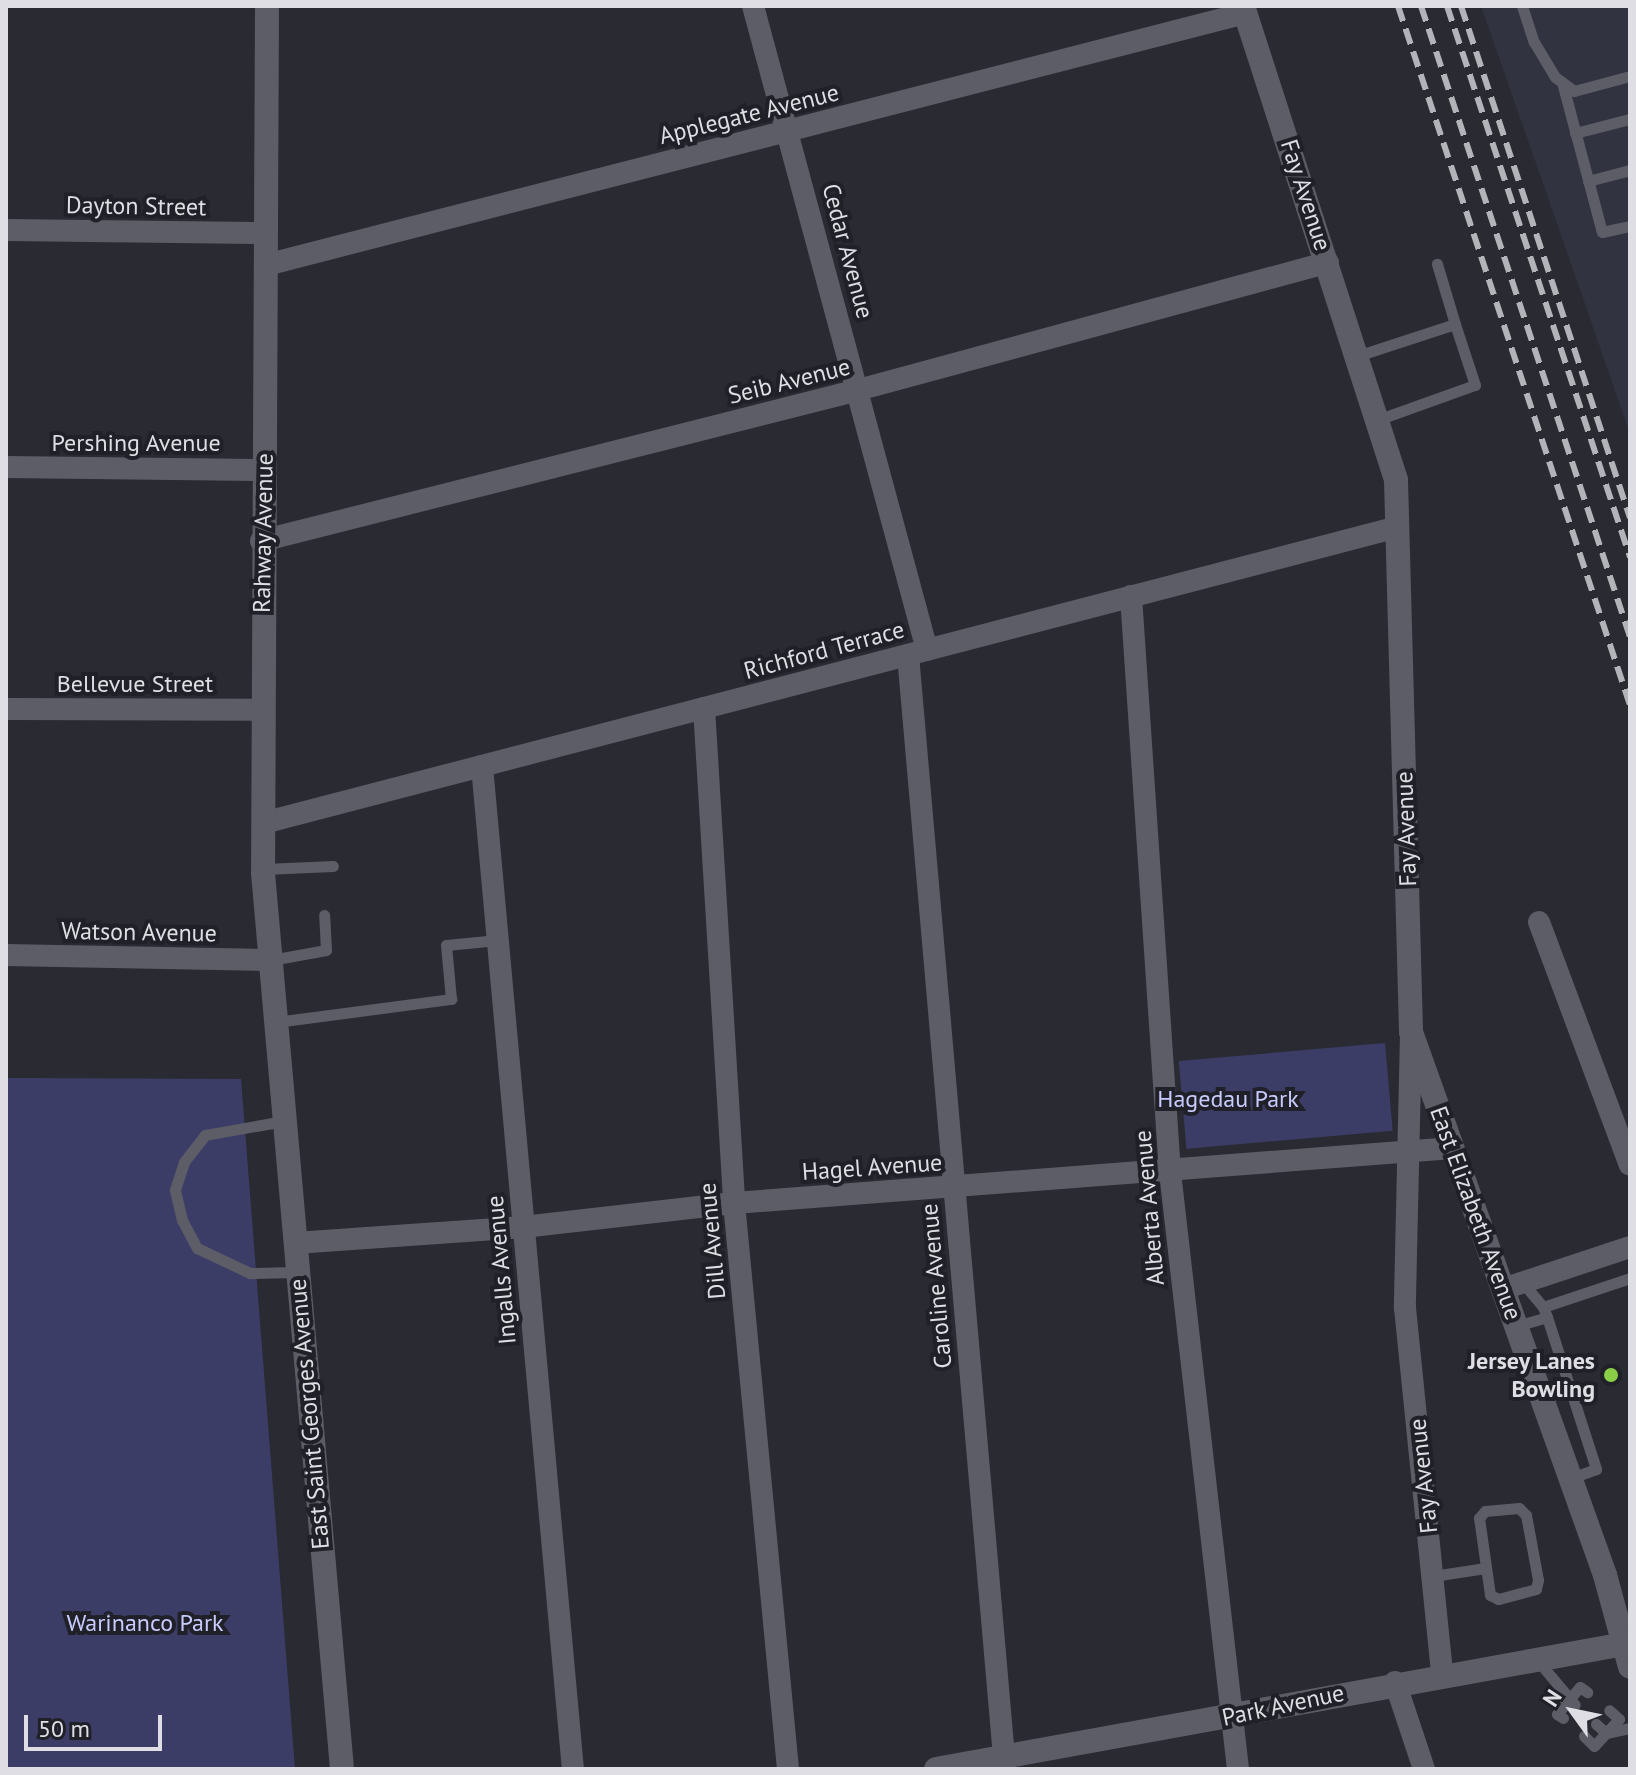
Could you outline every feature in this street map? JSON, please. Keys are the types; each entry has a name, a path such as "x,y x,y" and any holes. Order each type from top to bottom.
{"street":[{"name":"Rahway Avenue","path":"267,6 265,470 261,541 263,869 278,1059"},
{"name":"Cedar Avenue","path":"753,6 858,390 917,652"},
{"name":"Applegate Avenue","path":"266,265 1244,10"},
{"name":"Fay Avenue","path":"1244,10 1396,480 1411,1032 1405,1148 1405,1308 1442,1675"},
{"name":"Dayton Street","path":"6,230 266,233"},
{"name":"Seib Avenue","path":"261,541 858,390 1328,262"},
{"name":"Pershing Avenue","path":"6,467 265,470"},
{"name":"Richford Terrace","path":"263,823 1398,527"},
{"name":"Alberta Avenue","path":"1131,596 1170,1172 1229,1717 1238,1769"},
{"name":"Caroline Avenue","path":"917,652 954,1187 1004,1763"},
{"name":"Dill Avenue","path":"704,708 734,1203 788,1769"},
{"name":"Bellevue Street","path":"6,709 263,710"},
{"name":"Ingalls Avenue","path":"482,766 573,1769"},
{"path":"1539,922 1630,1165"},
{"name":"Watson Avenue","path":"6,955 270,960"},
{"name":"East Elizabeth Avenue","path":"1411,1032 1453,1148 1513,1286 1516,1326 1605,1575 1628,1651"},
{"name":"East Saint Georges Avenue","path":"278,1059 342,1769"},
{"name":"Hagel Avenue","path":"295,1243 523,1227 734,1203 1170,1172 1405,1148 1453,1148"},
{"path":"1513,1286 1630,1247"},
{"name":"Park Avenue","path":"936,1769 1004,1763 1395,1682 1535,1658 1628,1651"},
{"path":"1395,1682 1424,1769"}],"lane":[{"path":"1522,6 1534,42 1562,82 1574,91 1630,76"},
{"path":"1562,82 1602,232 1630,226"},
{"path":"1575,133 1630,119"},
{"path":"1588,181 1630,170"},
{"path":"1377,420 1475,385 1437,264"},
{"path":"1357,356 1455,324"},
{"path":"263,869 333,866"},
{"path":"270,960 326,950 324,915"},
{"path":"276,1022 451,999 446,945 498,940"},
{"path":"284,1121 205,1135 184,1162 175,1190 182,1220 197,1248 250,1273 297,1272"},
{"path":"1516,1326 1630,1278"},
{"path":"1513,1286 1545,1312 1596,1469 1571,1478"},
{"path":"1519,1508 1526,1515 1536,1589 1498,1599 1490,1595 1485,1568 1479,1518 1485,1511 1519,1508"},
{"path":"1433,1576 1485,1568"},
{"path":"1535,1658 1572,1702"},
{"path":"1563,1718 1557,1714 1572,1702 1580,1687 1587,1692"},
{"path":"1584,1736 1594,1746 1619,1719 1609,1710"},
{"path":"1596,1724 1606,1733"},
{"path":"1606,1733 1630,1728"}],"shaded area":[{"path":"1481,6 1630,6 1630,434 1568,255"}],"green space":[{"name":"Hagedau Park","path":"1385,1043 1393,1131 1186,1149 1179,1061"},
{"name":"Warinanco Park","path":"6,1078 241,1079 295,1769 6,1769"}],"railway":[{"path":"1398,6 1630,705"},
{"path":"1421,6 1630,637"},
{"path":"1447,6 1630,557"},
{"path":"1461,6 1630,518"}],"place":[{"name":"Jersey Lanes Bowling","path":"1611,1375"}]}
